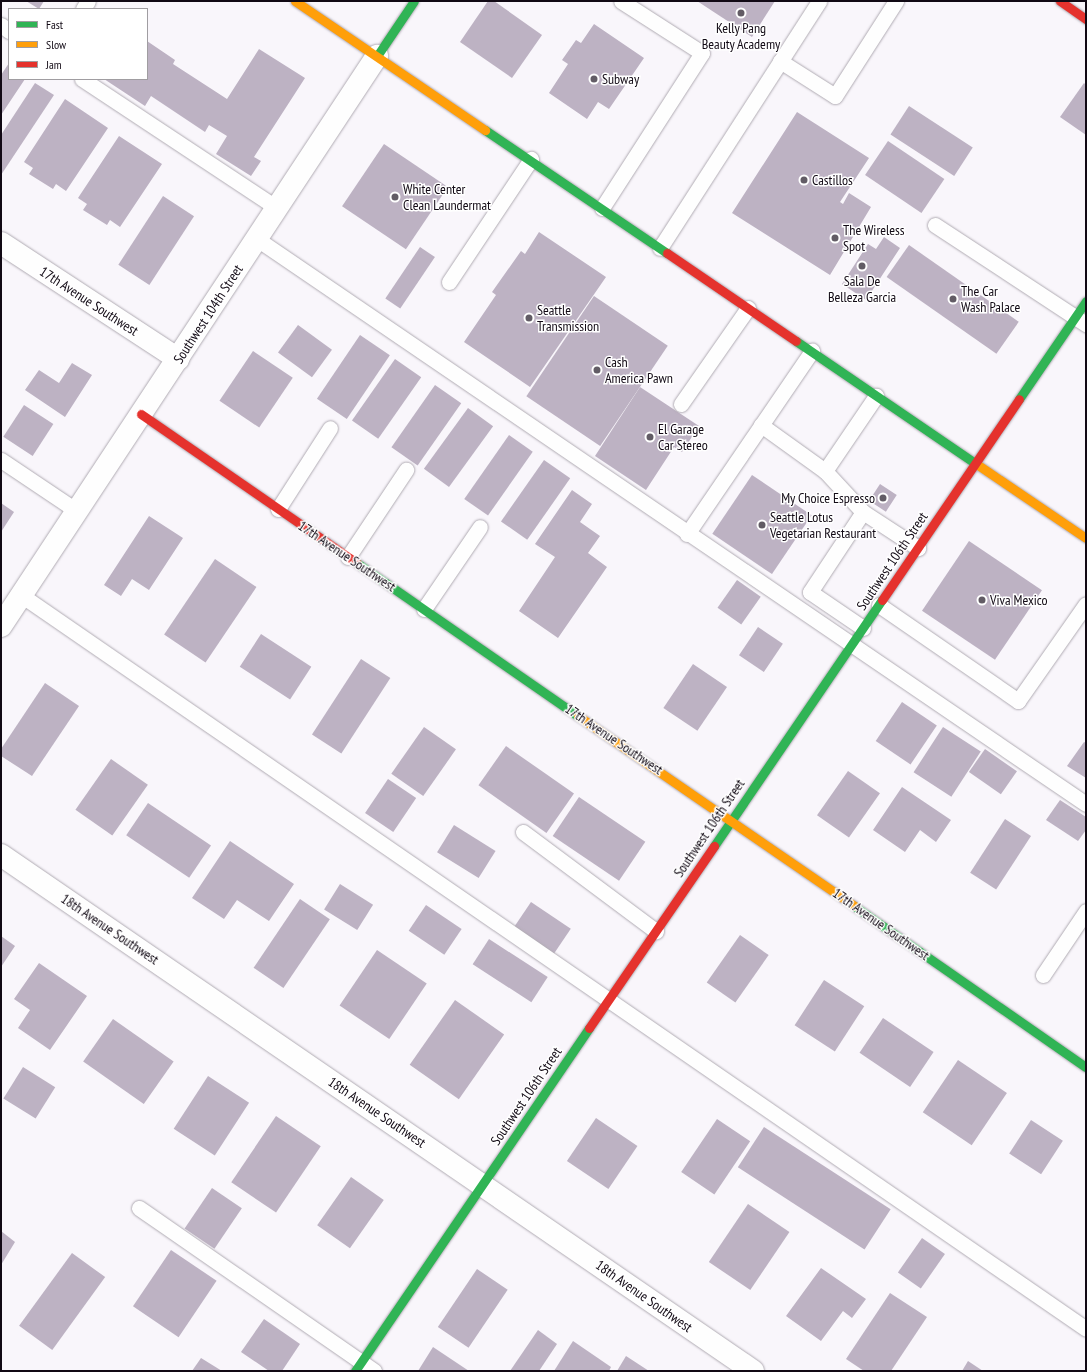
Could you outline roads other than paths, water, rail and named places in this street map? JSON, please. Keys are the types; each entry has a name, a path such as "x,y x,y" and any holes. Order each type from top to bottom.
{"street":[{"name":"Southwest 104th Street","path":"1,626 414,1"},
{"path":"1060,1 1086,19"},
{"path":"303,4 975,464 1086,538"},
{"name":"17th Avenue Southwest","path":"1,243 178,359"},
{"name":"Southwest 106th Street","path":"358,1366 975,464 1081,320 1086,301"},
{"name":"17th Avenue Southwest","path":"141,414 731,820 1086,1067"},
{"name":"18th Avenue Southwest","path":"1,855 483,1184 753,1371"}],"lane":[{"path":"602,208 702,54 621,1"},
{"path":"660,248 819,1"},
{"path":"780,61 835,96 896,1"},
{"path":"84,80 277,208"},
{"path":"449,282 531,159"},
{"path":"935,225 1081,320"},
{"path":"257,239 850,646 1086,804"},
{"path":"681,404 748,308"},
{"path":"688,534 812,351"},
{"path":"825,471 876,396"},
{"path":"761,425 825,471 863,512 918,548"},
{"path":"278,509 330,428"},
{"path":"1,460 77,512"},
{"path":"348,557 406,470"},
{"path":"863,512 810,592 863,628"},
{"path":"424,609 480,527"},
{"path":"22,595 608,1001 1086,1329"},
{"path":"879,605 1018,701 1086,604"},
{"path":"523,832 656,931"},
{"path":"1044,975 1086,911"},
{"path":"139,1208 358,1366 374,1371"}],"place":[{"name":"Kelly Pang Beauty Academy","path":"741,13"},
{"name":"Subway","path":"594,79"},
{"name":"Castillos","path":"804,180"},
{"name":"White Center Clean Laundermat","path":"395,197"},
{"name":"The Wireless Spot","path":"835,238"},
{"name":"Sala De Belleza Garcia","path":"862,266"},
{"name":"The Car Wash Palace","path":"953,299"},
{"name":"Seattle Transmission","path":"529,318"},
{"name":"Cash America Pawn","path":"597,370"},
{"name":"El Garage Car Stereo","path":"650,437"},
{"name":"My Choice Espresso","path":"883,498"},
{"name":"Seattle Lotus Vegetarian Restaurant","path":"762,525"},
{"name":"Viva Mexico","path":"982,600"}]}
